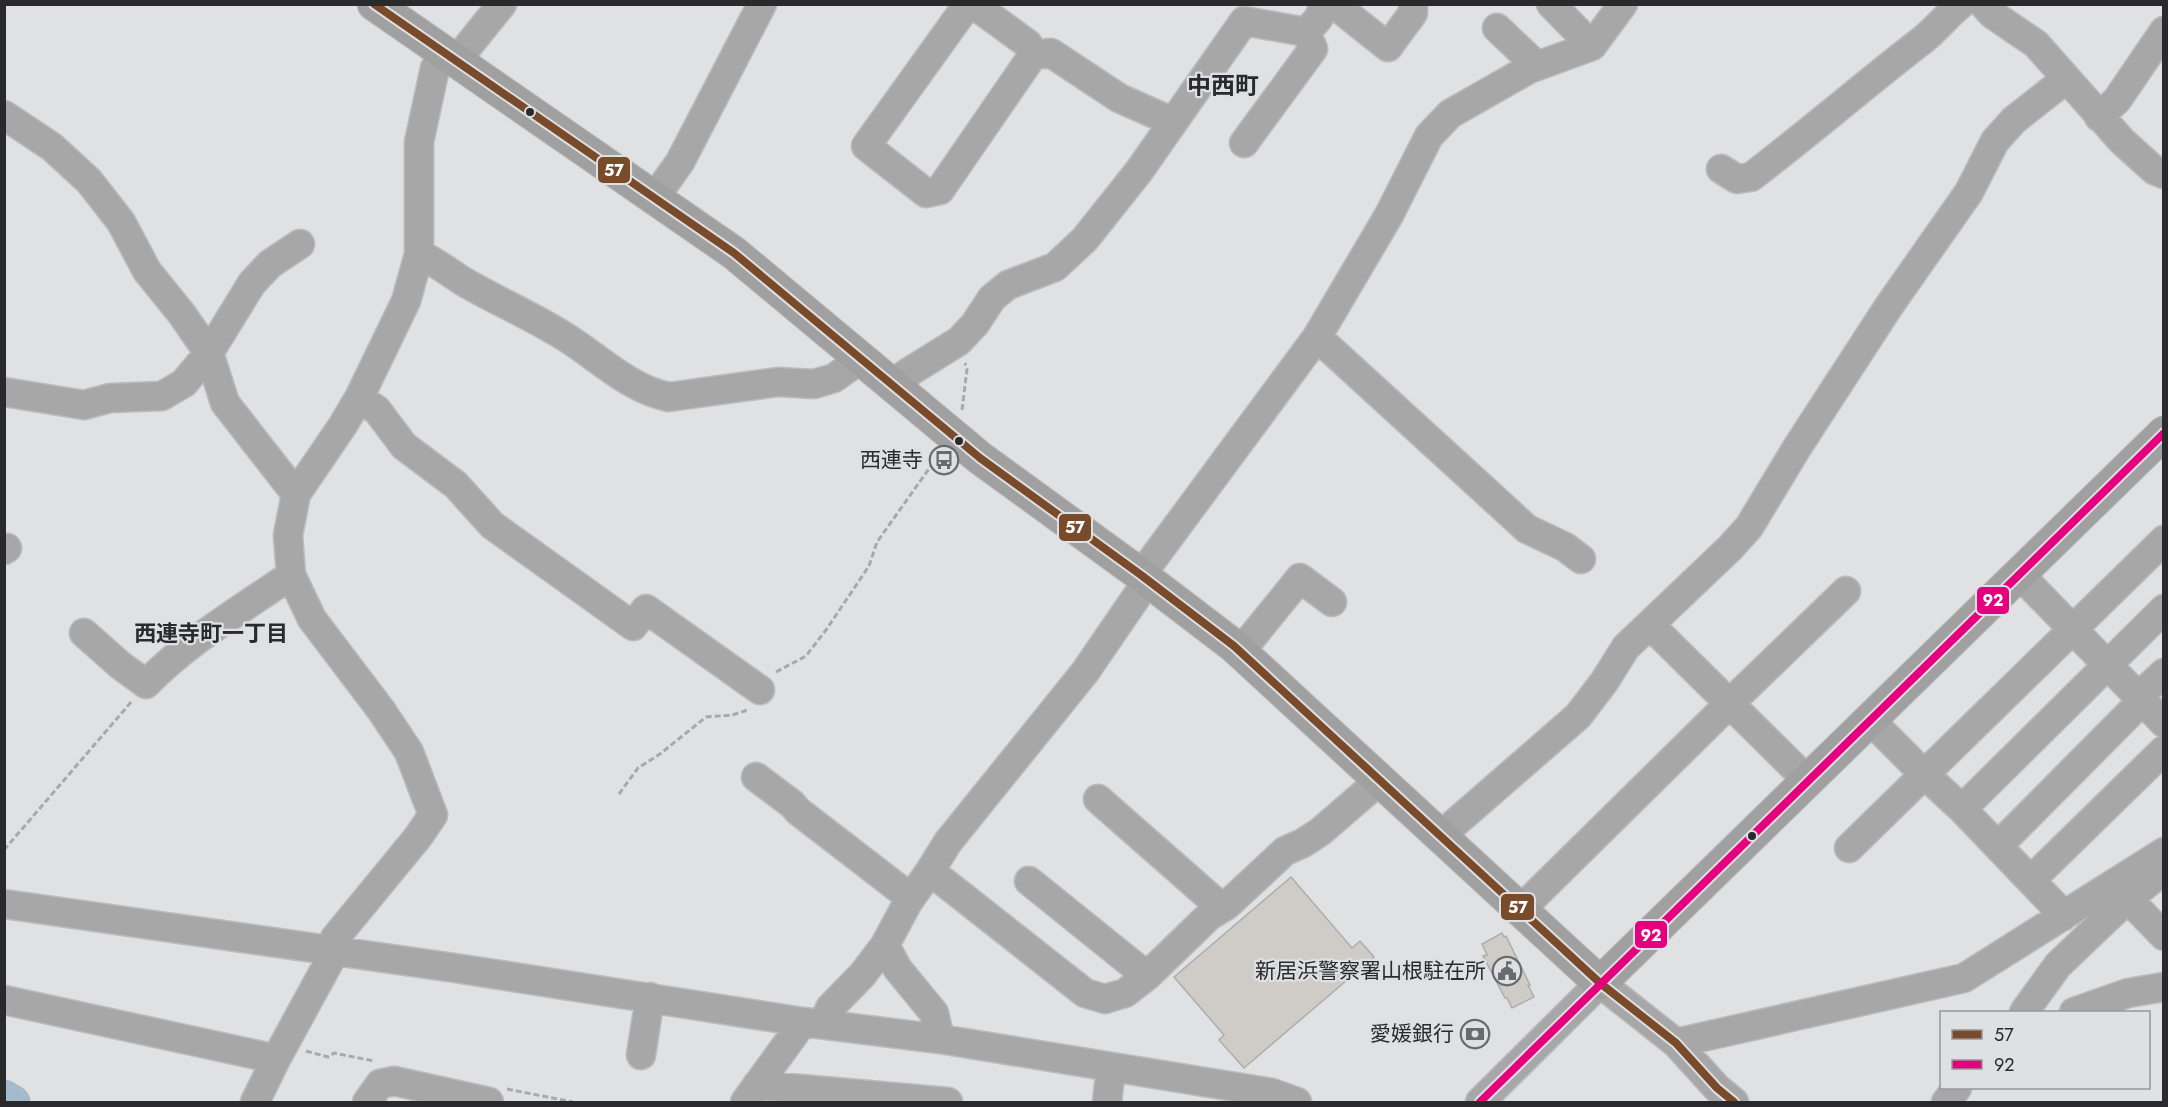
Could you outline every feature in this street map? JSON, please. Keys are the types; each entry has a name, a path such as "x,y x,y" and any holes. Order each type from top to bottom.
{"main road":[{"path":"374,4 734,253 980,458 1144,577 1240,652 1600,983 2163,433"}],"street":[{"path":"255,1102 335,951 335,938 418,837 433,815 409,752 381,710 312,619 291,574 288,535 296,494 343,426 359,398 406,301 419,254 419,142 435,68 451,57 502,4"},
{"path":"655,197 680,162 762,4"},
{"path":"968,4 866,146 926,193 940,190 1033,55 1051,53 1119,98 1173,122"},
{"path":"973,4 1028,44 1033,55"},
{"path":"1306,32 1318,19 1324,4"},
{"path":"1334,4 1388,47 1413,12 1413,4"},
{"path":"1551,4 1592,46"},
{"path":"751,1094 813,1023 863,974 885,945 911,898 948,842 1085,672 1144,577 1317,337 1389,215 1429,136 1450,114 1537,66 1592,46 1623,4"},
{"path":"1721,169 1737,178 1751,177 1922,40 1961,4"},
{"path":"1983,4 1992,14 2036,44 2099,117 2154,170 2163,174"},
{"path":"895,385 906,374 959,341 975,324 992,298 1008,285 1055,267 1085,239 1139,171 1244,21 1306,32"},
{"path":"1497,28 1537,66"},
{"path":"2099,117 2116,100 2163,31"},
{"path":"1244,142 1313,49 1306,32"},
{"path":"1439,837 1578,716 1604,682 1626,647 1749,527 1798,446 1889,306 1969,192 1995,141 2014,120 2066,79"},
{"path":"4,116 52,147 89,181 121,222 147,271 209,353 225,403 296,494"},
{"path":"4,392 84,405 110,398 162,396 184,383 209,353 252,283 270,264 300,244"},
{"path":"419,254 434,261 464,282 566,337 624,378 651,393 669,397 778,382 814,384 834,378 862,358"},
{"path":"1317,337 1527,530 1565,547 1581,559"},
{"path":"359,398 377,410 404,446 456,485 492,525 633,626 646,609 760,690"},
{"path":"1849,848 2163,540"},
{"path":"84,633 120,665 146,684 173,658 291,574"},
{"path":"2019,574 2163,723"},
{"path":"1240,652 1300,578 1332,602"},
{"path":"1520,910 1846,591"},
{"path":"1962,809 2163,609"},
{"path":"1650,625 1808,781"},
{"path":"1998,846 2163,673"},
{"path":"1870,720 1962,809 2058,909 2062,917"},
{"path":"2031,880 2163,750"},
{"path":"757,776 792,805 838,854 911,898"},
{"path":"930,871 1085,993 1105,999 1125,993 1147,976 1209,916 1222,908 1285,851 1320,832 1379,781"},
{"path":"1098,799 1222,908"},
{"path":"1677,1042 1964,978 2163,852"},
{"path":"2025,1011 2058,965 2128,899 2163,870"},
{"path":"1029,881 1147,976"},
{"path":"2128,899 2163,936"},
{"path":"4,904 813,1023 940,1039 1272,1093 1298,1102"},
{"path":"885,945 897,968 934,1012 940,1039"},
{"path":"1480,1102 1600,983 1677,1042 1717,1098"},
{"path":"2077,1011 2128,993 2163,987"},
{"path":"641,1054 650,998"},
{"path":"4,1000 276,1059"},
{"path":"1107,1102 1110,1067"},
{"path":"367,1102 380,1084 394,1081 458,1099 489,1102"},
{"path":"1946,1102 1956,1089"},
{"path":"751,1094 948,1102"}],"path":[{"path":"619,794 638,768 660,754 706,717 732,715 745,711 774,672 806,656 826,630 869,566 877,542 953,435 963,407 967,369 959,341"},
{"path":"4,850 146,684"}],"building":[{"path":"1291,877 1352,948 1360,941 1374,957 1244,1068 1219,1040 1224,1035 1174,977"},
{"name":"新居浜警察署山根駐在所","path":"1502,933 1504,937 1506,936 1534,997 1512,1008 1483,956 1487,955 1482,944"}],"waterway":[{"path":"4,1096 14,1102"}],"transit line":[{"name":"57","path":"374,4 734,253 980,458 1234,646 1600,983 1676,1043 1717,1088 1734,1102"},
{"name":"92","path":"1480,1102 2164,433"}],"place":[{"name":"西連寺","path":"944,460"},
{"name":"新居浜警察署山根駐在所","path":"1507,971"},
{"name":"愛媛銀行","path":"1475,1034"}],"district":[{"name":"中西町","path":"1223,86"},
{"name":"西連寺町一丁目","path":"211,633"}]}
